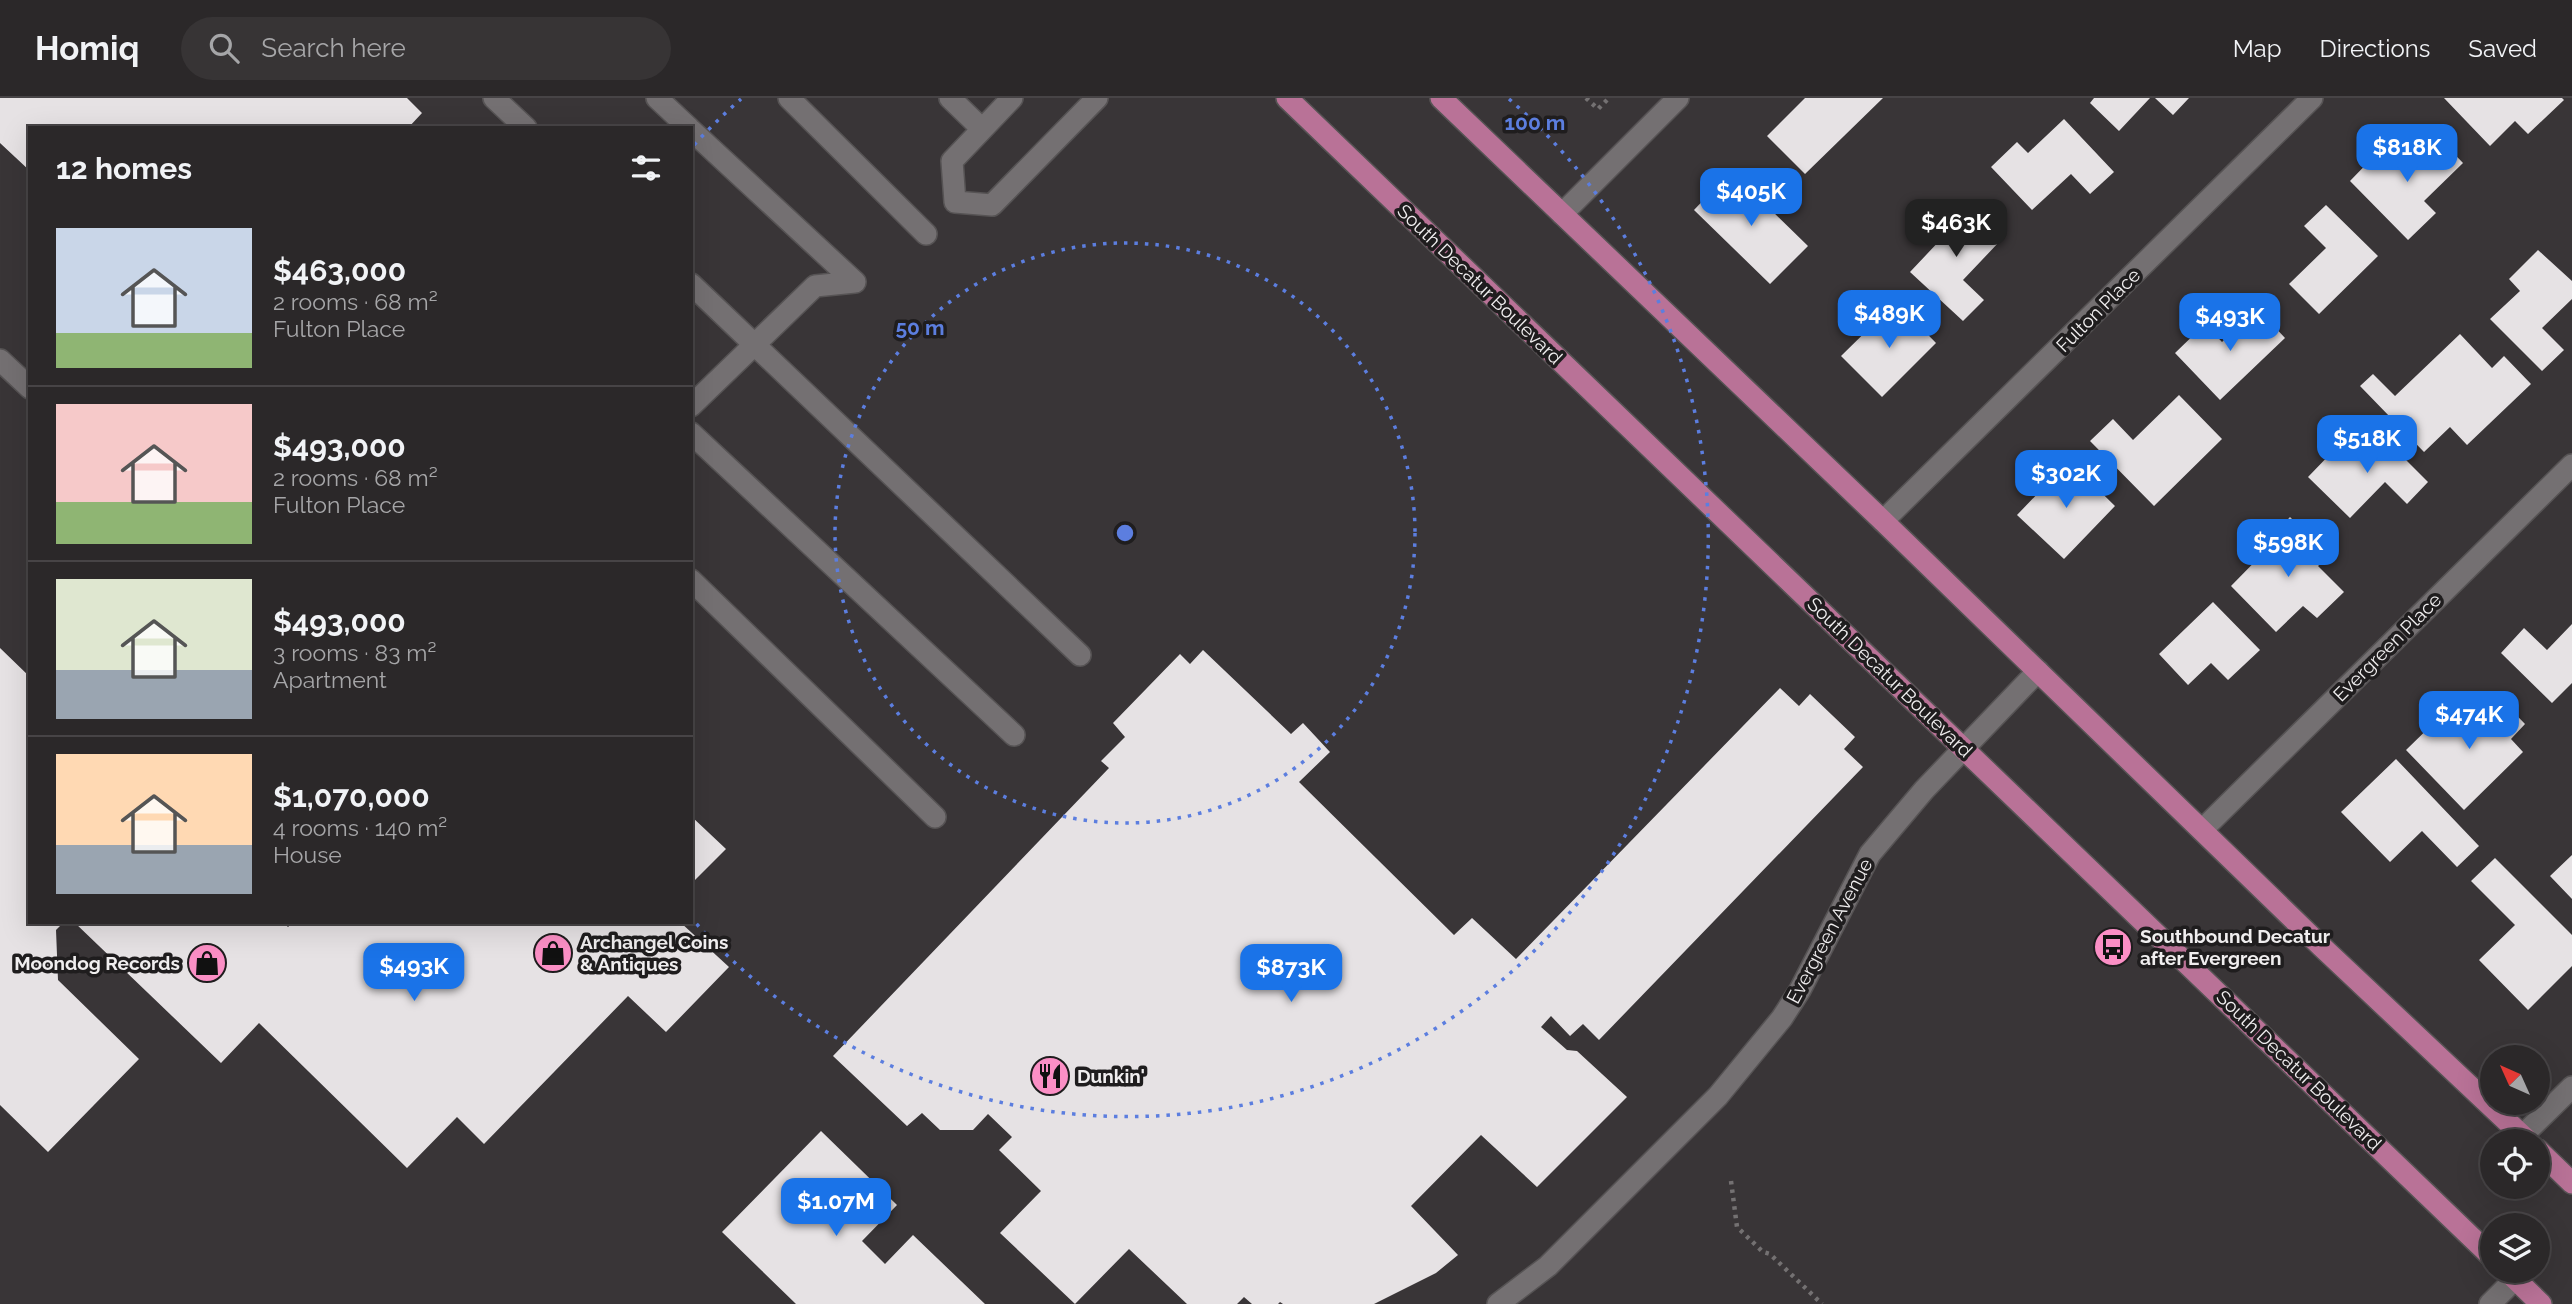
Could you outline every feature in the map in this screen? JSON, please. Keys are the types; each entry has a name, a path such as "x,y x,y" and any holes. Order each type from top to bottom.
{"main road":[{"name":"South Decatur Boulevard","path":"1287,98 2480,1245"},
{"path":"1441,98 2515,1129"},
{"path":"2550,1163 2572,1184"},
{"path":"2519,1283 2541,1304"}],"street":[{"path":"494,98 524,126"},
{"path":"657,98 687,126"},
{"path":"789,98 926,234"},
{"path":"950,98 982,129"},
{"path":"1012,98 952,161 955,202 992,205 1097,98"},
{"path":"1562,214 1678,98"},
{"name":"Fulton Place","path":"1883,521 2312,98"},
{"path":"693,132 855,282 815,286 693,405"},
{"path":"693,286 1080,655"},
{"path":"0,360 28,386"},
{"path":"693,435 1014,735"},
{"name":"Evergreen Place","path":"2202,830 2572,465"},
{"path":"693,582 935,817"},
{"name":"Evergreen Avenue","path":"1498,1304 1548,1266 1718,1096 1782,1018 1800,990 1870,854 1890,829 2038,671"},
{"path":"2539,1129 2572,1087"},
{"path":"2490,1304 2505,1283"}],"path":[{"path":"1586,98 1598,109 1609,98"},
{"path":"1731,1181 1737,1227 1763,1252 1770,1254 1822,1304"}],"building":[{"path":"0,98 407,98 422,113 410,126 28,126 28,169 0,143"},
{"path":"1805,98 1883,98 1805,174 1767,136"},
{"path":"2094,98 2150,98 2119,131 2090,103"},
{"path":"2155,98 2189,98 2173,115"},
{"path":"2444,98 2564,100 2528,134 2515,121 2490,146"},
{"path":"2064,119 2114,172 2090,194 2071,174 2032,210 1991,167 2017,142 2028,153"},
{"path":"2434,133 2463,163 2424,201 2436,213 2408,240 2350,181 2380,150 2398,168"},
{"path":"1731,171 1808,246 1770,284 1694,210"},
{"path":"1956,199 2000,241 1963,280 1984,300 1963,321 1910,272 1943,237 1931,225"},
{"path":"2326,205 2378,256 2319,314 2289,284 2326,248 2304,226"},
{"path":"2538,250 2572,281 2572,299 2542,328 2564,350 2542,371 2490,319 2520,291 2509,279"},
{"path":"1896,302 1936,343 1882,397 1841,356"},
{"path":"2257,308 2285,338 2220,400 2175,353 2205,324 2222,342"},
{"path":"2460,334 2492,368 2504,356 2531,384 2467,445 2450,427 2424,452 2360,386 2373,374 2395,396"},
{"path":"2179,395 2222,439 2154,506 2090,441 2113,419 2133,440"},
{"path":"2377,431 2428,482 2407,504 2385,482 2350,518 2308,477 2335,449 2347,461"},
{"path":"2069,461 2115,506 2064,559 2017,515"},
{"path":"2290,517 2329,556 2318,566 2344,592 2317,618 2303,606 2276,632 2231,586 2282,534 2277,531"},
{"path":"2213,602 2260,650 2228,680 2211,663 2188,685 2159,654"},
{"path":"2572,624 2572,683 2552,703 2501,653 2524,628 2547,650"},
{"path":"0,648 28,675 28,924 62,924 56,930 58,980 139,1059 48,1152 0,1105"},
{"path":"1203,650 1291,734 1303,723 1330,752 1299,782 1454,935 1472,918 1516,959 1780,688 1799,706 1810,694 1855,737 1844,749 1863,767 1599,1040 1583,1024 1570,1036 1551,1016 1541,1027 1567,1050 1577,1051 1627,1097 1537,1187 1481,1135 1411,1206 1458,1255 1436,1273 1374,1304 1252,1304 1244,1297 1237,1304 1187,1304 1129,1249 1075,1304 1000,1233 1041,1191 999,1150 1012,1137 988,1114 973,1130 940,1130 922,1113 907,1126 833,1056 1109,768 1101,761 1125,737 1113,723 1180,654 1190,664"},
{"path":"2498,696 2525,724 2511,739 2523,752 2464,810 2406,750 2444,713 2462,730"},
{"path":"2396,759 2479,846 2457,867 2422,831 2390,862 2341,812"},
{"path":"693,818 726,849 693,882"},
{"path":"2572,855 2572,899 2550,876"},
{"path":"2495,858 2572,935 2572,966 2528,1010 2479,960 2515,925 2471,881"},
{"path":"76,924 285,924 288,927 291,924 682,924 729,967 666,1032 628,996 484,1144 457,1117 407,1168 259,1023 221,1063"},
{"path":"821,1131 897,1205 862,1241 885,1264 913,1235 985,1304 796,1304 722,1232"}],"place":[{"name":"Southbound Decatur after Evergreen","path":"2113,947"},
{"name":"Archangel Coins & Antiques","path":"553,953"},
{"name":"Moondog Records","path":"207,963"},
{"name":"Dunkin'","path":"1050,1076"}]}
